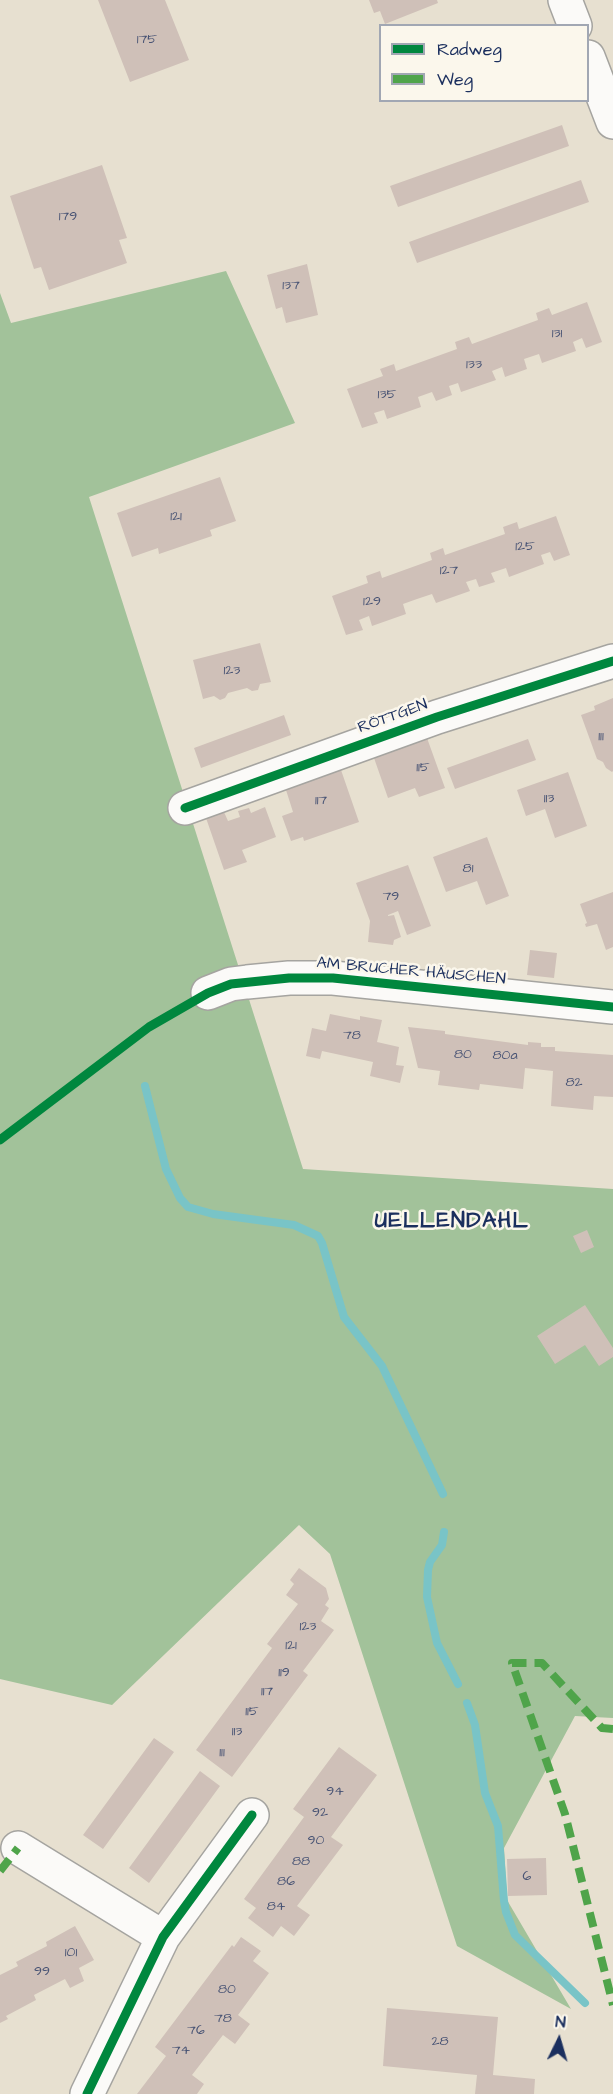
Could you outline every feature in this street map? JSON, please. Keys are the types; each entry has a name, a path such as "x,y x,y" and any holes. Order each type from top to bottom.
{"street":[{"path":"565,0 574,24"},
{"path":"589,60 613,122"},
{"name":"RÖTTGEN","path":"185,808 438,717 613,661"},
{"name":"AM BRUCHER HÄUSCHEN","path":"208,993 231,984 247,982 333,978 613,1007"},
{"path":"87,2094 163,1937 252,1815"},
{"path":"18,1848 163,1937"}],"green space":[{"path":"226,271 295,423 89,497 303,1169 613,1189 613,1718 575,1716 504,1848 507,1900 571,2009 457,1946 330,1554 299,1525 112,1705 0,1679 0,293 11,323"}],"building":[{"path":"98,0 165,0 189,60 130,82"},
{"path":"369,0 437,0 438,3 385,24 380,11 374,13"},
{"path":"562,125 569,146 398,207 390,186"},
{"path":"102,165 127,238 119,240 127,263 49,290 41,267 34,269 10,196"},
{"path":"581,180 589,202 417,263 409,242"},
{"path":"307,264 318,315 286,323 282,307 276,309 267,275"},
{"path":"587,302 602,342 586,348 582,338 573,342 576,351 542,363 539,354 524,359 527,369 505,377 502,367 492,371 496,380 461,392 458,383 449,386 452,395 436,401 432,392 418,397 421,407 387,419 384,410 374,413 378,423 362,428 347,389 383,376 380,369 394,364 396,371 457,349 455,342 469,337 472,344 538,320 536,313 549,308 552,315"},
{"path":"220,477 236,521 210,530 212,536 159,554 158,548 132,557 117,513"},
{"path":"556,516 570,555 554,561 550,552 541,555 544,564 509,577 506,568 491,573 495,582 479,587 476,579 466,582 470,591 436,603 432,594 403,604 406,614 372,626 369,616 359,620 363,630 346,635 332,596 368,583 366,576 380,571 382,578 432,560 430,553 443,548 445,555 505,534 503,527 517,522 519,529"},
{"path":"260,643 271,682 260,684 258,690 252,691 247,688 228,693 220,700 214,696 203,699 193,660"},
{"path":"613,698 612,772 597,759 581,715 595,710 594,706"},
{"path":"284,715 291,735 201,768 194,748"},
{"path":"427,738 445,788 419,797 415,788 388,798 374,758"},
{"path":"528,739 536,760 455,789 447,768"},
{"path":"341,770 359,822 304,841 303,837 291,841 282,816 293,812 286,790"},
{"path":"568,772 587,826 555,838 545,809 526,816 517,790"},
{"path":"265,807 276,837 242,850 247,862 224,870 206,818 224,812 228,821 240,817 238,811 249,808 251,813"},
{"path":"487,837 509,896 486,905 477,881 446,892 433,857"},
{"path":"408,865 431,926 407,935 398,911 388,916 394,915 401,937 394,940 393,945 368,942 370,921 356,883"},
{"path":"613,892 613,947 606,950 597,924 586,927 587,923 580,904"},
{"path":"530,950 557,953 554,978 527,975"},
{"path":"330,1014 360,1020 360,1016 382,1020 377,1042 399,1047 396,1065 404,1066 400,1083 370,1076 373,1062 322,1051 320,1059 306,1056 312,1028 326,1031"},
{"path":"408,1027 528,1045 528,1042 541,1043 541,1047 555,1047 555,1051 613,1055 613,1097 594,1096 593,1110 551,1106 553,1071 525,1068 523,1089 480,1084 479,1090 438,1085 440,1071 418,1068"},
{"path":"587,1230 594,1247 581,1253 573,1236"},
{"path":"585,1305 613,1348 613,1357 599,1366 585,1345 555,1364 537,1336"},
{"path":"299,1568 326,1588 329,1599 325,1605 329,1608 321,1621 334,1630 303,1671 308,1675 232,1777 196,1750 272,1648 267,1644 298,1604 286,1595 294,1584 290,1580"},
{"path":"154,1738 174,1752 103,1849 83,1835"},
{"path":"339,1747 377,1775 331,1837 343,1845 297,1906 310,1915 294,1936 281,1926 273,1937 248,1918 256,1908 244,1899 304,1817 293,1809"},
{"path":"200,1771 220,1786 149,1883 129,1868"},
{"path":"546,1858 547,1895 508,1896 507,1859"},
{"path":"75,1926 94,1960 79,1968 84,1981 70,1988 65,1979 34,1995 36,2000 6,2016 8,2019 0,2023 0,1975 18,1966 16,1962 47,1946 46,1942"},
{"path":"241,1937 261,1951 253,1961 269,1973 238,2015 250,2024 235,2044 223,2035 192,2075 204,2084 197,2094 137,2094 166,2056 155,2047 232,1945 234,1947"},
{"path":"387,2008 498,2017 493,2075 535,2079 534,2094 475,2094 477,2075 383,2066"}],"waterway":[{"path":"145,1086 166,1169 180,1198 188,1207 213,1214 294,1225 318,1236 344,1317 382,1366 443,1494"},
{"path":"444,1532 442,1545 430,1562 427,1597 437,1643 458,1684"},
{"path":"467,1703 475,1725 485,1793 498,1826 504,1901 515,1935 585,2003"}],"marked path":[{"path":"613,1729 602,1728 542,1663 512,1663 565,1814 613,2005"},
{"path":"0,1871 18,1848"}],"cycle path":[{"path":"185,808 437,717 613,661"},
{"path":"0,1140 149,1027 208,993 231,984 289,978 333,978 613,1007"},
{"path":"87,2094 163,1937 252,1815"}],"district":[{"name":"UELLENDAHL","path":"452,1222"}]}
